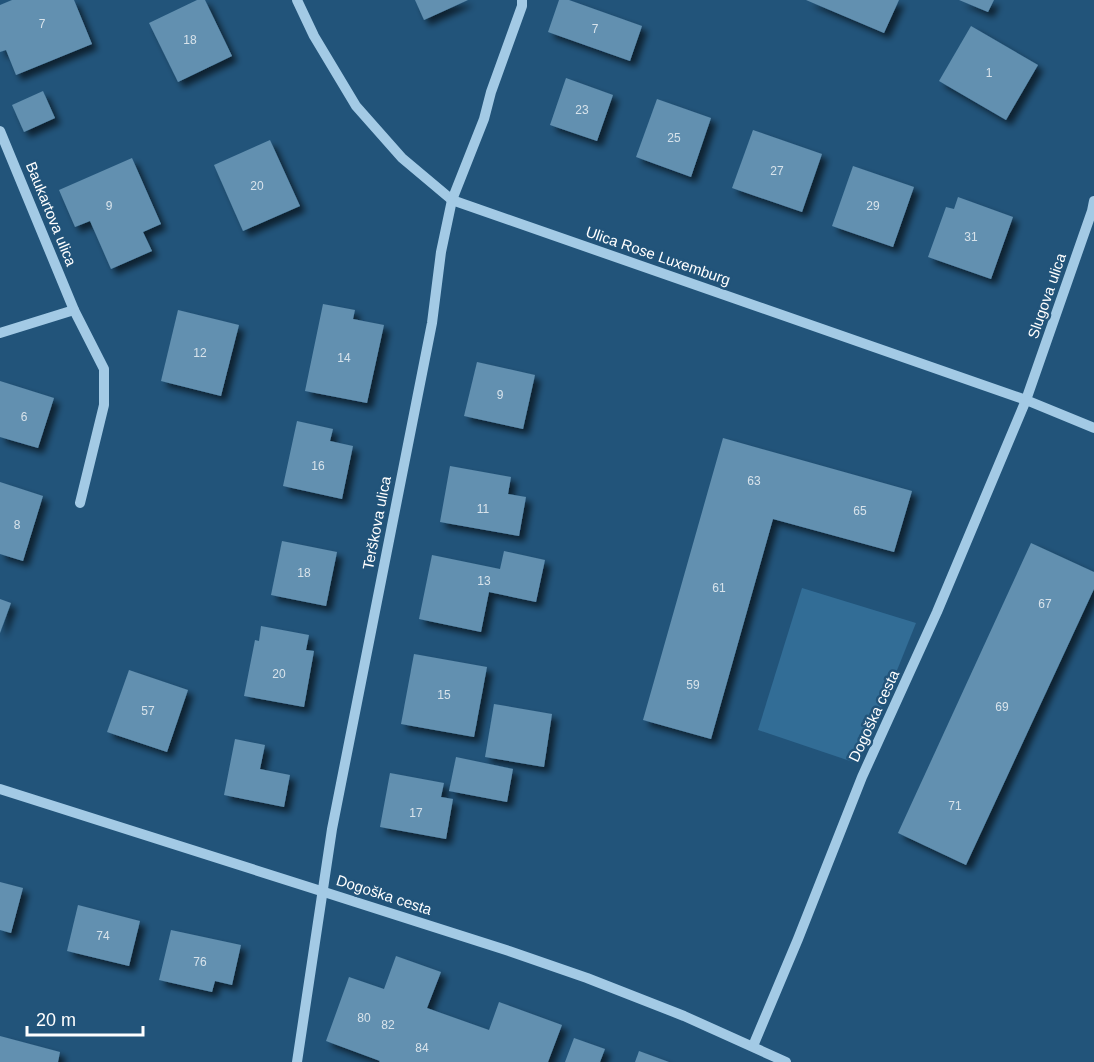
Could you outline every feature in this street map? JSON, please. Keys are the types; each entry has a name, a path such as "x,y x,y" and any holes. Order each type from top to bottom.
{"street":[{"name":"Ulica Rose Luxemburg","path":"297,0 314,36 356,106 402,158 452,200 1026,400 1094,428"},
{"name":"Terškova ulica","path":"297,1062 332,829 432,322 441,252 452,200 484,119 491,92 522,6 522,0"},
{"name":"Baukartova ulica","path":"0,131 74,310 104,369 104,405 80,503"},
{"name":"Slugova ulica","path":"1026,400 1094,201"},
{"path":"0,333 74,310"},
{"name":"Dogoška cesta","path":"753,1046 862,777 932,622 1026,400"},
{"name":"Dogoška cesta","path":"0,789 587,978 684,1016 786,1062"}],"shaded area":[{"path":"802,588 916,623 865,750 853,762 758,730"}],"building":[{"path":"12,0 74,0 92,44 16,75 6,50 0,52 0,5"},
{"path":"197,0 205,0 232,56 178,82 149,23"},
{"path":"415,0 468,0 424,20"},
{"path":"559,0 569,0 642,26 630,61 548,32"},
{"path":"806,0 899,0 884,33"},
{"path":"959,0 994,0 988,12"},
{"path":"971,26 1038,65 1006,120 939,81"},
{"path":"566,78 613,95 597,141 550,125"},
{"path":"43,91 55,118 24,132 12,105"},
{"path":"657,99 711,118 691,177 636,157"},
{"path":"753,130 822,154 802,212 732,188"},
{"path":"270,140 300,206 243,231 214,165"},
{"path":"132,158 161,224 143,232 152,251 111,269 90,221 75,227 59,190"},
{"path":"853,166 914,187 893,247 832,226"},
{"path":"958,197 1013,217 991,279 928,257 946,207 954,209"},
{"path":"323,304 355,310 353,319 384,325 367,403 305,391"},
{"path":"178,310 239,325 221,396 161,381"},
{"path":"477,362 535,375 523,429 464,416"},
{"path":"0,381 54,398 38,448 0,437"},
{"path":"297,421 333,429 330,441 353,446 342,499 283,486"},
{"path":"723,438 912,491 894,552 773,519 711,739 643,720"},
{"path":"450,466 511,477 508,494 526,497 519,536 440,522"},
{"path":"0,482 43,496 23,561 0,554"},
{"path":"282,541 337,552 326,606 271,595"},
{"path":"1031,543 1094,572 1094,589 966,865 898,833"},
{"path":"504,551 545,560 536,602 489,592 481,632 419,619 432,555 500,569"},
{"path":"0,599 11,603 0,633"},
{"path":"261,626 309,635 306,650 314,651 304,707 244,696 255,640 259,641"},
{"path":"414,654 487,667 474,737 401,724"},
{"path":"129,670 188,690 167,752 107,732"},
{"path":"494,704 552,714 544,767 485,757"},
{"path":"235,739 265,745 260,769 290,775 284,807 224,795"},
{"path":"456,757 513,769 507,802 449,791"},
{"path":"390,773 444,783 441,797 453,799 446,839 380,827"},
{"path":"0,882 23,888 11,933 0,930"},
{"path":"78,905 140,921 129,966 67,951"},
{"path":"171,930 241,945 232,985 215,981 212,992 159,980"},
{"path":"396,956 441,972 427,1008 489,1030 499,1002 562,1025 548,1062 379,1062 326,1041 349,977 384,989"},
{"path":"0,1036 60,1052 58,1062 0,1062"},
{"path":"574,1038 605,1049 600,1062 565,1062"},
{"path":"639,1051 669,1062 635,1062"}]}
